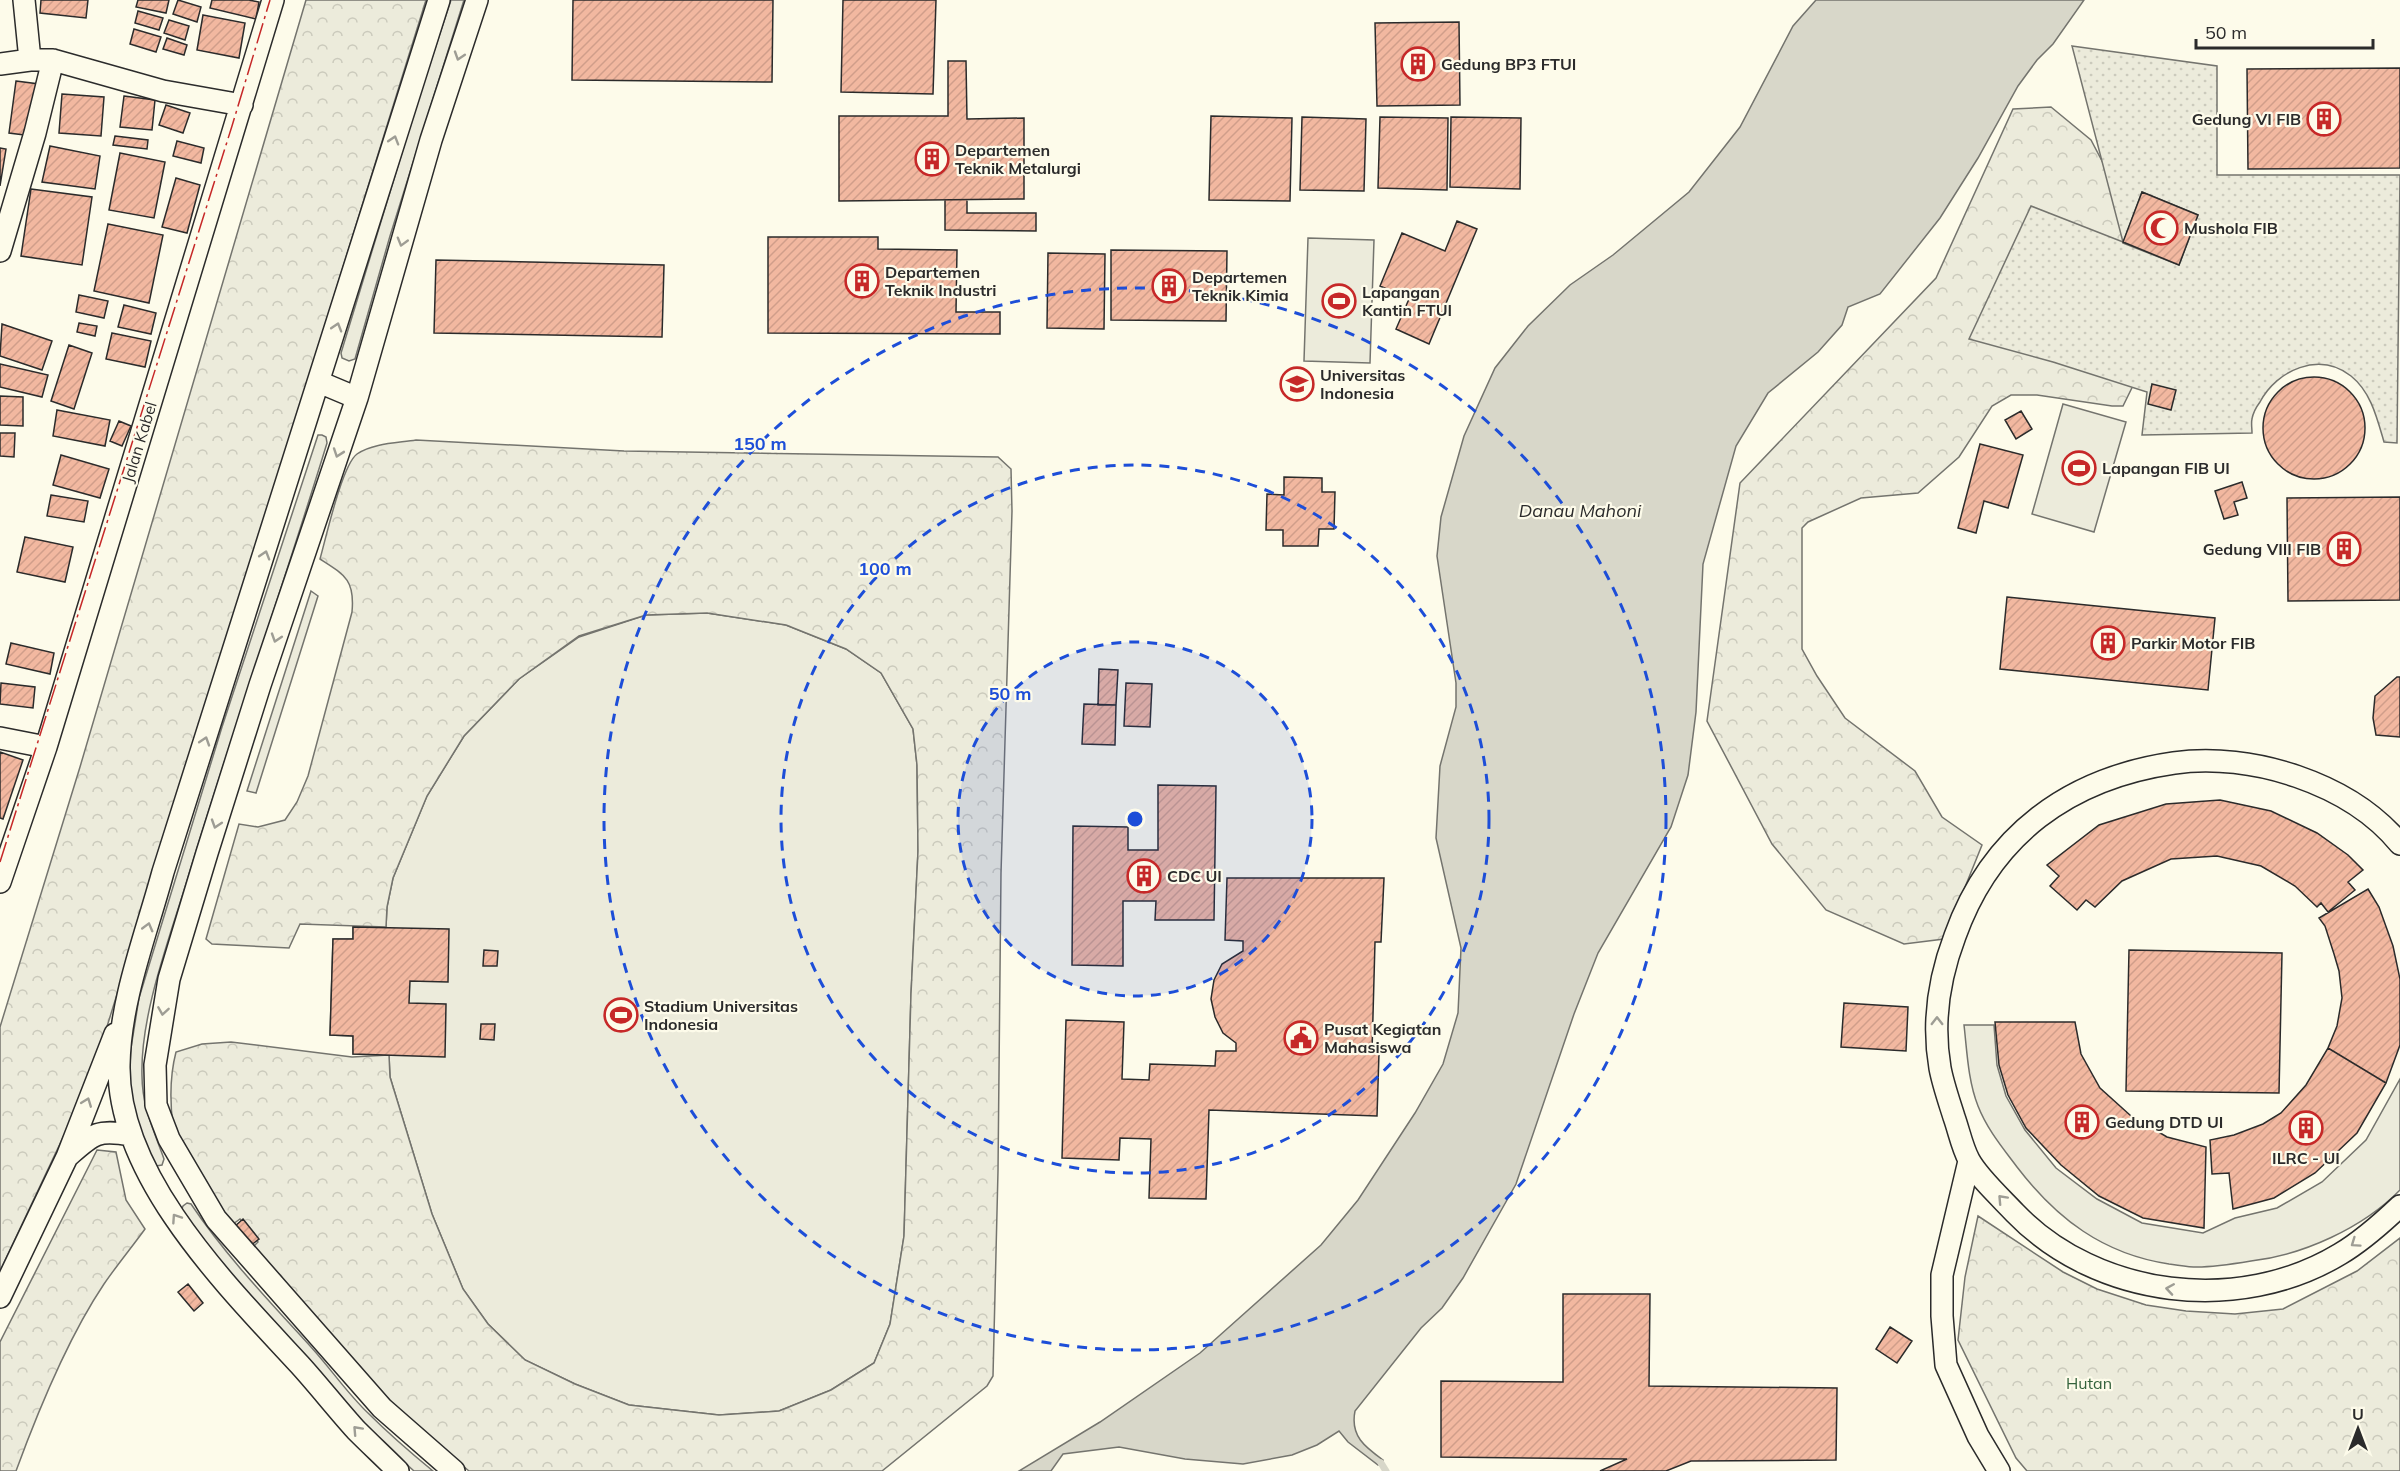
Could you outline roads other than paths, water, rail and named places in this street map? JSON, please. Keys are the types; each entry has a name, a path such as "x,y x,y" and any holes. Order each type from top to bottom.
{"street":[{"path":"24,0 30,60"},
{"name":"Jalan Kabel","path":"0,882 46,747 273,0"},
{"path":"0,1297 67,1157 87,1100 124,1015 163,872 439,0"},
{"path":"454,1471 382,1408 216,1219 169,1139 156,1105 155,1065 169,979 207,853 275,640 357,398 431,140 477,0"},
{"path":"0,251 35,133 53,60"},
{"path":"0,64 53,60 163,91 242,105"},
{"path":"319,382 357,398"},
{"path":"0,738 46,747"},
{"path":"2397,835 2346,797 2321,786 2242,763 2192,760 2142,767 2095,783 2052,807 2013,839 1990,865 1964,912 1943,969 1936,1018 1940,1068 1969,1161 2027,1225 2061,1250 2097,1269 2137,1283 2178,1290 2220,1291 2251,1287 2301,1273 2339,1255 2373,1231 2400,1206"},
{"path":"124,1015 119,1066 122,1099 131,1135 159,1193 178,1222 234,1293 317,1383 355,1429 398,1471"},
{"path":"67,1157 99,1133 131,1135"},
{"path":"1969,1161 1942,1275 1944,1345 1946,1365 1978,1436 1999,1471"},
{"path":"216,1219 199,1232 244,1285 234,1293"}],"water":[{"name":"Danau Mahoni","path":"1816,0 2084,0 2053,44 2037,60 2018,86 1978,158 1940,218 1880,294 1848,307 1842,325 1818,352 1768,393 1736,446 1703,564 1696,712 1688,775 1671,827 1598,953 1574,1014 1516,1184 1463,1278 1442,1308 1421,1328 1355,1411 1355,1427 1360,1440 1383,1460 1378,1465 1348,1442 1339,1431 1317,1445 1292,1455 1243,1464 1185,1459 1119,1447 1063,1454 1051,1471 1019,1471 1100,1422 1200,1353 1321,1245 1358,1200 1415,1113 1443,1064 1458,1013 1461,948 1436,838 1440,766 1456,707 1456,683 1437,556 1441,517 1464,436 1495,368 1528,326 1570,285 1613,255 1689,192 1740,127 1793,26"}],"waterway":[{"path":"1381,1463 1386,1471"}],"place":[{"name":"Gedung BP3 FTUI","path":"1418,64"},
{"name":"Gedung VI FIB","path":"2324,119"},
{"name":"Departemen Teknik Metalurgi","path":"932,159"},
{"name":"Mushola FIB","path":"2161,228"},
{"name":"Departemen Teknik Industri","path":"862,281"},
{"name":"Departemen Teknik Kimia","path":"1169,286"},
{"name":"Lapangan Kantin FTUI","path":"1339,301"},
{"name":"Universitas Indonesia","path":"1297,384"},
{"name":"Lapangan FIB UI","path":"2079,468"},
{"name":"Gedung VIII FIB","path":"2344,549"},
{"name":"Parkir Motor FIB","path":"2108,643"},
{"name":"CDC UI","path":"1144,876"},
{"name":"Stadium Universitas Indonesia","path":"621,1015"},
{"name":"Pusat Kegiatan Mahasiswa","path":"1301,1038"},
{"name":"Gedung DTD UI","path":"2082,1122"},
{"name":"ILRC - UI","path":"2306,1128"}],"park label":[{"name":"Hutan","path":"2089,1383"}]}
